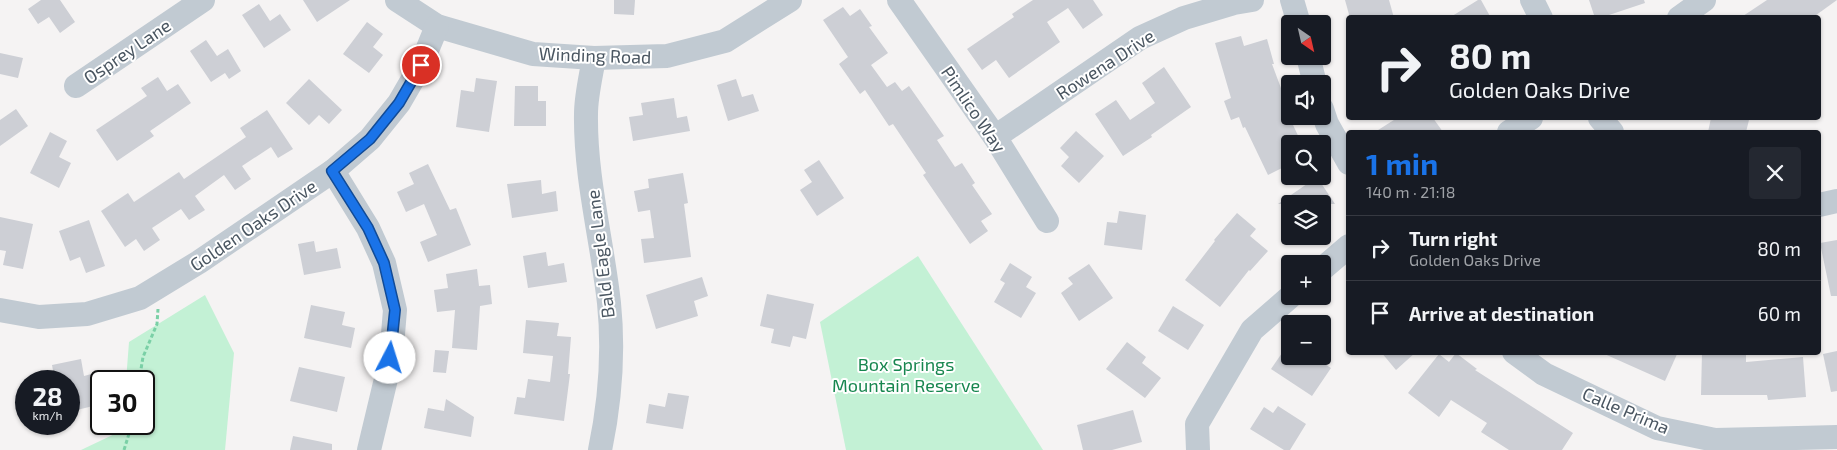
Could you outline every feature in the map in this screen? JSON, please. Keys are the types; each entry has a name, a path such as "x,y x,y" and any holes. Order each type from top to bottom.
{"street":[{"name":"Osprey Lane","path":"76,86 203,0"},
{"name":"Winding Road","path":"397,0 437,26 533,54 594,58 667,56 725,41 790,0"},
{"name":"Pimlico Way","path":"899,0 995,137 1047,221"},
{"name":"Rowena Drive","path":"995,137 1140,38 1184,18 1234,3 1252,0"},
{"path":"1292,0 1296,15"},
{"path":"1532,0 1540,15"},
{"path":"1682,15 1704,0"},
{"name":"Golden Oaks Drive","path":"0,310 39,317 87,314 140,298 199,262 332,171 370,139 399,103 421,65 437,26"},
{"name":"Bald Eagle Lane","path":"594,58 586,113 588,157 609,304 610,360 607,414 600,450"},
{"path":"1512,130 1528,120"},
{"path":"1602,120 1610,130"},
{"path":"1328,125 1346,158"},
{"path":"332,171 368,228 384,263 395,310 390,358 369,450"},
{"path":"1821,205 1837,201"},
{"path":"1331,261 1346,249"},
{"path":"1198,450 1197,424 1252,330 1281,305"},
{"name":"Calle Prima","path":"1518,355 1544,374 1657,428 1715,440 1837,437"}],"path":[{"path":"141,370 143,357 157,324 160,286"},
{"path":"124,450 129,435"}],"green space":[{"name":"Box Springs Mountain Reserve","path":"918,256 1043,450 846,450 820,322"},
{"path":"205,295 234,353 225,450 81,450 113,435 155,435 155,370 127,370 129,342"}],"building":[{"path":"41,0 60,0 75,22 60,33 49,17 38,24 28,9"},
{"path":"303,0 350,0 317,22"},
{"path":"614,0 635,0 634,15 614,14"},
{"path":"1033,0 1093,0 1103,15 1083,29 1068,8 1047,22 1060,42 1009,78 996,60 982,70 967,49 1014,17 1012,14"},
{"path":"1345,0 1389,0 1393,15 1349,15"},
{"path":"1481,0 1489,15 1454,15"},
{"path":"1589,0 1644,0 1645,3 1609,15 1594,15"},
{"path":"1767,0 1837,0 1816,15 1744,15"},
{"path":"259,4 270,21 280,14 291,30 264,48 242,15"},
{"path":"843,7 850,16 860,9 872,26 869,27 888,53 871,65 887,87 895,82 902,91 909,86 944,136 937,140 955,167 962,163 975,183 972,185 992,214 981,221 988,231 970,244 923,175 926,173 893,124 889,126 865,90 860,94 839,64 848,57 823,20"},
{"path":"367,22 383,34 373,47 383,55 369,73 343,54"},
{"path":"1241,36 1244,46 1267,39 1274,64 1272,64 1281,88 1281,125 1293,125 1298,135 1281,135 1281,168 1268,175 1239,117 1231,120 1224,101 1231,98 1215,43"},
{"path":"206,40 217,56 228,49 241,71 229,79 225,73 211,82 190,51"},
{"path":"0,53 23,58 18,78 0,74"},
{"path":"1164,67 1191,107 1151,135 1152,137 1123,156 1095,114 1116,100 1130,120 1155,103 1142,83"},
{"path":"158,77 167,91 178,84 191,103 150,131 154,136 117,161 96,130 147,96 141,88"},
{"path":"476,78 497,81 489,132 456,127 461,90 474,92"},
{"path":"309,79 342,110 329,124 319,115 309,125 286,103"},
{"path":"736,79 742,97 753,94 759,111 728,121 717,85"},
{"path":"515,86 538,86 538,101 546,101 546,126 514,126"},
{"path":"674,98 677,118 687,116 690,131 633,141 629,117 643,115 641,103"},
{"path":"16,109 28,126 0,146 0,120"},
{"path":"267,110 293,149 278,158 271,147 242,166 251,179 235,190 224,175 195,196 205,210 189,220 181,209 152,228 160,240 144,251 136,239 125,247 101,211 128,193 134,202 179,172 184,179 246,137 240,128"},
{"path":"1394,120 1434,120 1442,130 1378,130"},
{"path":"1711,120 1749,120 1746,130 1708,130"},
{"path":"1076,131 1104,156 1079,183 1061,166 1069,157 1060,148"},
{"path":"50,132 67,141 59,157 71,163 59,188 30,173"},
{"path":"819,160 844,198 817,216 800,190 812,182 804,170"},
{"path":"428,164 450,210 456,208 471,245 428,262 420,242 437,235 424,204 406,212 397,192 414,184 409,173"},
{"path":"683,173 688,203 684,204 691,257 644,263 641,239 654,238 650,210 638,212 634,191 649,188 648,179"},
{"path":"541,180 542,194 556,191 558,211 512,218 507,184"},
{"path":"1305,185 1322,185 1329,195 1291,195"},
{"path":"1119,211 1146,215 1142,250 1104,245 1107,222 1117,223"},
{"path":"1237,213 1256,229 1250,236 1268,251 1249,270 1220,307 1185,280 1214,240"},
{"path":"0,217 33,224 23,269 3,265 6,251 0,250"},
{"path":"89,220 105,266 86,273 80,257 70,261 59,231"},
{"path":"1837,240 1837,296 1831,296 1821,243"},
{"path":"314,241 316,252 337,248 341,268 304,275 298,244"},
{"path":"546,252 548,266 564,263 567,282 528,288 523,256"},
{"path":"1010,263 1032,277 1026,287 1036,293 1021,318 994,302 1005,283 1000,280"},
{"path":"1089,264 1113,298 1079,321 1061,293 1073,284 1068,278"},
{"path":"477,269 479,286 490,285 492,304 480,306 477,350 452,348 455,310 437,312 434,290 448,288 446,274"},
{"path":"702,277 708,296 694,301 698,316 656,329 646,295"},
{"path":"767,294 814,304 806,339 793,336 790,347 771,343 774,329 760,326"},
{"path":"311,305 345,312 342,325 355,328 351,348 304,338"},
{"path":"1173,306 1204,325 1188,350 1158,331"},
{"path":"526,320 559,323 557,336 571,337 568,374 570,374 564,421 514,414 517,397 525,398 528,379 550,382 553,356 523,353"},
{"path":"1127,342 1146,357 1142,363 1161,378 1145,398 1106,369"},
{"path":"435,350 449,351 446,373 433,372"},
{"path":"1837,351 1837,391 1831,392 1823,354"},
{"path":"1281,354 1281,365 1326,365 1331,368 1312,396 1271,369"},
{"path":"1384,355 1413,355 1396,370"},
{"path":"1438,355 1449,362 1454,355 1459,355 1477,369 1475,370 1573,433 1562,450 1509,450 1481,432 1487,423 1451,400 1439,417 1408,393"},
{"path":"1607,355 1677,355 1665,381"},
{"path":"1702,355 1746,355 1746,362 1803,357 1806,397 1768,400 1767,395 1701,395"},
{"path":"81,359 84,376 90,374 90,407 80,409 80,370 53,370 52,365"},
{"path":"299,367 345,377 337,412 290,401"},
{"path":"668,393 689,396 683,429 646,423 649,404 665,407"},
{"path":"446,399 474,417 471,437 424,428 428,408 444,411"},
{"path":"1278,406 1306,424 1290,450 1284,450 1250,429 1264,407 1273,413"},
{"path":"1133,410 1142,442 1112,450 1083,450 1077,425"},
{"path":"293,436 332,444 332,450 290,450"}],"route":[{"path":"390,358 395,310 384,263 368,228 332,171 370,139 399,103 421,65"}]}
